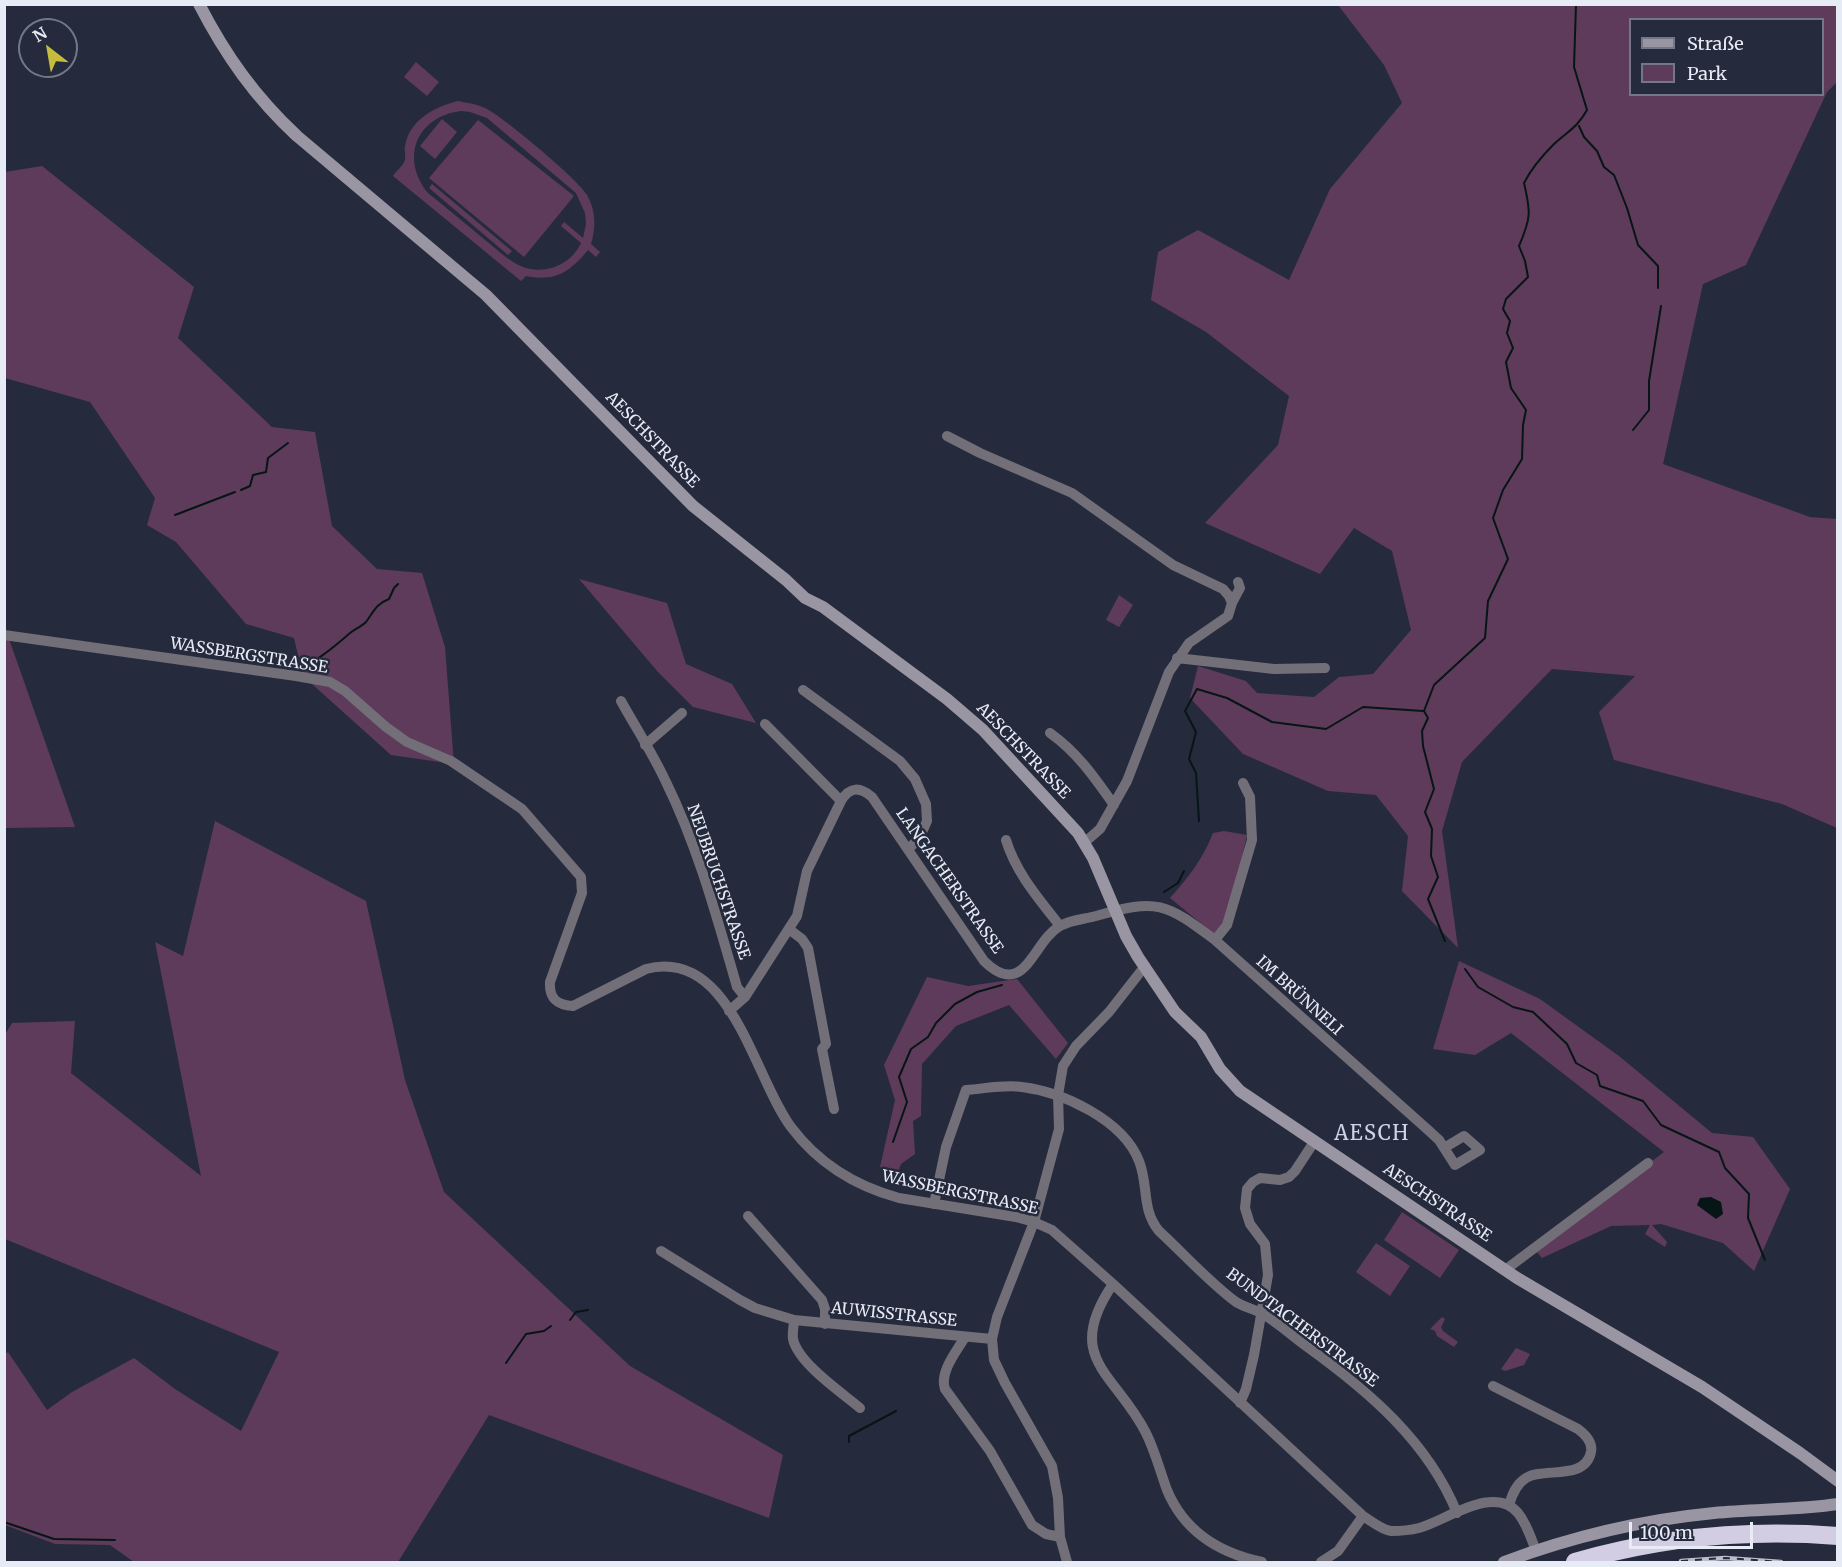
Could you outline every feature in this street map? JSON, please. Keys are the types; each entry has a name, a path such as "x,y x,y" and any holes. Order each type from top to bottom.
{"highway":[{"path":"1575,1563 1645,1545 1715,1536 1774,1534 1838,1536"},
{"path":"1597,1563 1665,1548 1722,1542 1773,1539 1838,1543"}],"main road":[{"name":"AESCHSTRASSE","path":"200,4 225,52 272,112 297,136 486,295 693,506 786,580 805,598 823,607 866,638 947,699 983,730 1085,842 1131,947 1175,1012 1201,1037 1228,1078 1240,1091 1505,1270 1709,1392 1838,1481"},
{"path":"1504,1563 1536,1551 1603,1532 1674,1518 1838,1504"}],"street":[{"path":"947,436 1072,493 1173,565 1223,589 1232,603"},
{"path":"1085,842 1100,829 1128,781 1169,672 1177,658 1189,643 1228,616 1240,588 1238,582"},
{"name":"WASSBERGSTRASSE","path":"4,635 330,682 345,691 407,742 451,761 511,800 522,809 581,877 582,893 550,982 549,992 554,1000 562,1005 573,1006 646,969 671,966 685,969 708,983 729,1011 789,1124 819,1158 856,1183 880,1193 988,1212 1034,1222 1052,1230 1363,1516 1389,1531 1418,1528 1489,1502 1509,1505"},
{"path":"1177,658 1274,669 1324,668"},
{"path":"802,690 900,761 915,779 926,804 927,821 919,839 908,849"},
{"name":"NEUBRUCHSTRASSE","path":"621,701 666,782 693,844 737,987 745,997"},
{"path":"645,745 682,713"},
{"path":"729,1011 745,997 790,930 797,916 807,871 841,801 765,724"},
{"path":"1050,733 1084,763 1114,805"},
{"path":"1215,940 1227,926 1252,840 1250,797 1244,783"},
{"name":"LANGACHERSTRASSE","path":"841,801 845,794 853,790 864,790 872,797 984,961 995,971 1009,975 1020,971 1060,926"},
{"path":"1006,840 1011,856 1026,880 1060,926 1116,911"},
{"name":"IM BRÜNNELI","path":"1116,911 1143,905 1168,909 1180,914 1215,940 1427,1129 1444,1148"},
{"path":"790,930 802,939 808,948 826,1044 822,1048 834,1109"},
{"path":"1067,1563 1060,1537 1058,1498 1052,1466 994,1360 992,1339 997,1317 1034,1222 1059,1129 1058,1095 1063,1066 1076,1046 1109,1012 1144,966"},
{"name":"BUNDTACHERSTRASSE","path":"934,1204 946,1147 966,1090 1020,1086 1058,1095 1086,1108 1120,1133 1138,1158 1144,1174 1147,1211 1151,1221 1238,1303 1262,1313 1365,1392 1395,1420 1416,1443 1451,1498 1457,1513"},
{"path":"1240,1403 1246,1389 1254,1355 1268,1275 1266,1245 1250,1224 1245,1208 1247,1189 1252,1182 1260,1178 1280,1180 1288,1177 1295,1171 1314,1142"},
{"path":"1505,1270 1648,1163"},
{"path":"748,1216 822,1300 825,1309 825,1324"},
{"name":"AUWISSTRASSE","path":"661,1251 740,1300 772,1314 794,1320 992,1339"},
{"path":"1113,1284 1101,1302 1093,1327 1093,1343 1100,1368 1131,1408 1146,1433 1172,1502 1188,1524 1218,1546 1262,1563"},
{"path":"794,1320 793,1338 799,1353 828,1382 860,1408"},
{"path":"965,1337 945,1372 943,1379 945,1389 990,1451 1032,1525 1046,1534 1060,1537"},
{"path":"1492,1386 1578,1429 1585,1434 1591,1446 1589,1457 1580,1467 1567,1472 1544,1473 1526,1478 1515,1488 1509,1505 1522,1519 1536,1551"},
{"path":"1322,1563 1338,1551 1363,1516"}],"green space":[{"path":"1338,5 1837,5 1837,82 1827,92 1746,265 1703,284 1663,464 1810,517 1837,519 1837,828 1782,804 1614,760 1599,712 1635,676 1552,669 1462,762 1442,831 1458,948 1402,891 1408,836 1376,795 1328,791 1243,754 1190,698 1198,666 1246,681 1257,693 1314,697 1339,677 1373,674 1411,630 1392,551 1354,528 1320,574 1205,523 1278,445 1289,396 1206,332 1151,300 1158,252 1198,230 1289,280 1330,189 1402,103 1384,65"},
{"path":"416,62 439,82 427,96 404,77"},
{"path":"458,101 482,107 494,113 539,148 581,187 594,213 594,232 591,244 600,252 596,257 588,250 575,264 561,274 545,278 526,276 521,281 393,176 405,160 405,146 412,128 432,111","holes":["461,111 487,118 576,193 585,213 586,224 583,238 564,222 561,226 581,243 577,251 564,262 540,270 523,267 503,255 428,193 415,166 414,153 417,141 423,130 433,121"]},
{"path":"442,119 457,132 435,159 420,146"},
{"path":"478,120 574,196 524,257 429,178"},
{"path":"42,166 194,287 178,338 272,427 315,432 332,526 377,569 422,573 445,647 454,764 391,755 303,676 294,638 246,624 176,542 147,525 155,498 90,402 5,378 5,172"},
{"path":"432,184 512,251 508,255 429,188"},
{"path":"579,579 667,603 686,664 732,684 756,723 693,707 658,672"},
{"path":"1119,595 1133,605 1119,627 1106,620"},
{"path":"4,635 8,636 75,827 5,828"},
{"path":"215,821 366,901 405,1080 444,1192 630,1366 783,1455 769,1518 489,1415 398,1562 134,1562 110,1545 55,1544 5,1525 5,1354 8,1352 47,1410 72,1392 134,1358 175,1389 241,1431 279,1352 5,1239 4,1036 12,1023 75,1021 71,1073 201,1176 155,942 183,956"},
{"path":"1224,831 1247,835 1227,923 1215,935 1170,898 1194,868 1213,833"},
{"path":"1459,961 1540,999 1619,1056 1712,1133 1753,1137 1790,1189 1754,1271 1723,1243 1661,1224 1652,1225 1667,1242 1665,1247 1645,1234 1650,1225 1611,1226 1542,1258 1535,1250 1664,1152 1511,1033 1475,1055 1433,1049"},
{"path":"927,977 968,986 1017,979 1068,1043 1056,1059 1009,1005 956,1026 922,1064 921,1116 913,1121 915,1154 901,1164 896,1178 880,1167 895,1100 884,1065"},
{"path":"1402,1212 1459,1250 1440,1278 1384,1240"},
{"path":"1376,1243 1410,1266 1390,1296 1356,1272"},
{"path":"1442,1317 1445,1319 1441,1327 1443,1331 1458,1342 1454,1347 1430,1329"},
{"path":"1516,1348 1530,1354 1524,1365 1505,1371 1501,1369"}],"shaded area":[{"path":"1711,1197 1721,1202 1723,1214 1716,1219 1697,1205 1700,1198"}],"waterway":[{"path":"1445,941 1428,899 1438,877 1431,856 1432,829 1425,812 1434,789 1423,746 1422,731 1428,718 1424,711 1434,685 1485,638 1488,601 1508,559 1493,518 1503,490 1522,459 1526,410 1511,388 1506,362 1513,348 1507,333 1510,321 1503,309 1506,299 1528,277 1519,246 1529,215 1524,183 1541,158 1576,125 1587,110 1574,67 1576,4"},
{"path":"1579,126 1584,137 1597,151 1604,167 1614,175 1638,245 1658,266 1658,288"},
{"path":"1633,430 1649,410 1649,381 1661,306"},
{"path":"241,490 250,486 253,475 266,472 268,458 288,443"},
{"path":"175,515 235,492"},
{"path":"307,665 364,623 378,606 389,599 398,584"},
{"path":"1199,821 1196,773 1189,759 1196,732 1185,711 1197,689 1227,698 1272,722 1326,729 1363,707 1423,711"},
{"path":"1164,892 1178,883 1184,871"},
{"path":"1465,969 1478,987 1513,1007 1533,1012 1567,1044 1576,1063 1597,1075 1600,1086 1643,1101 1661,1125 1719,1152 1725,1168 1749,1194 1748,1218 1765,1260"},
{"path":"893,1142 907,1102 899,1077 911,1049 928,1037 936,1023 955,1004 977,992 1002,985"},
{"path":"570,1320 576,1312 588,1310"},
{"path":"506,1363 526,1334 544,1331 551,1326"},
{"path":"849,1442 849,1436 896,1411"},
{"path":"4,1522 54,1539 115,1540"}],"railway":[{"path":"1681,1561 1725,1558 1781,1562"}],"district":[{"name":"AESCH","path":"1372,1134"}]}
